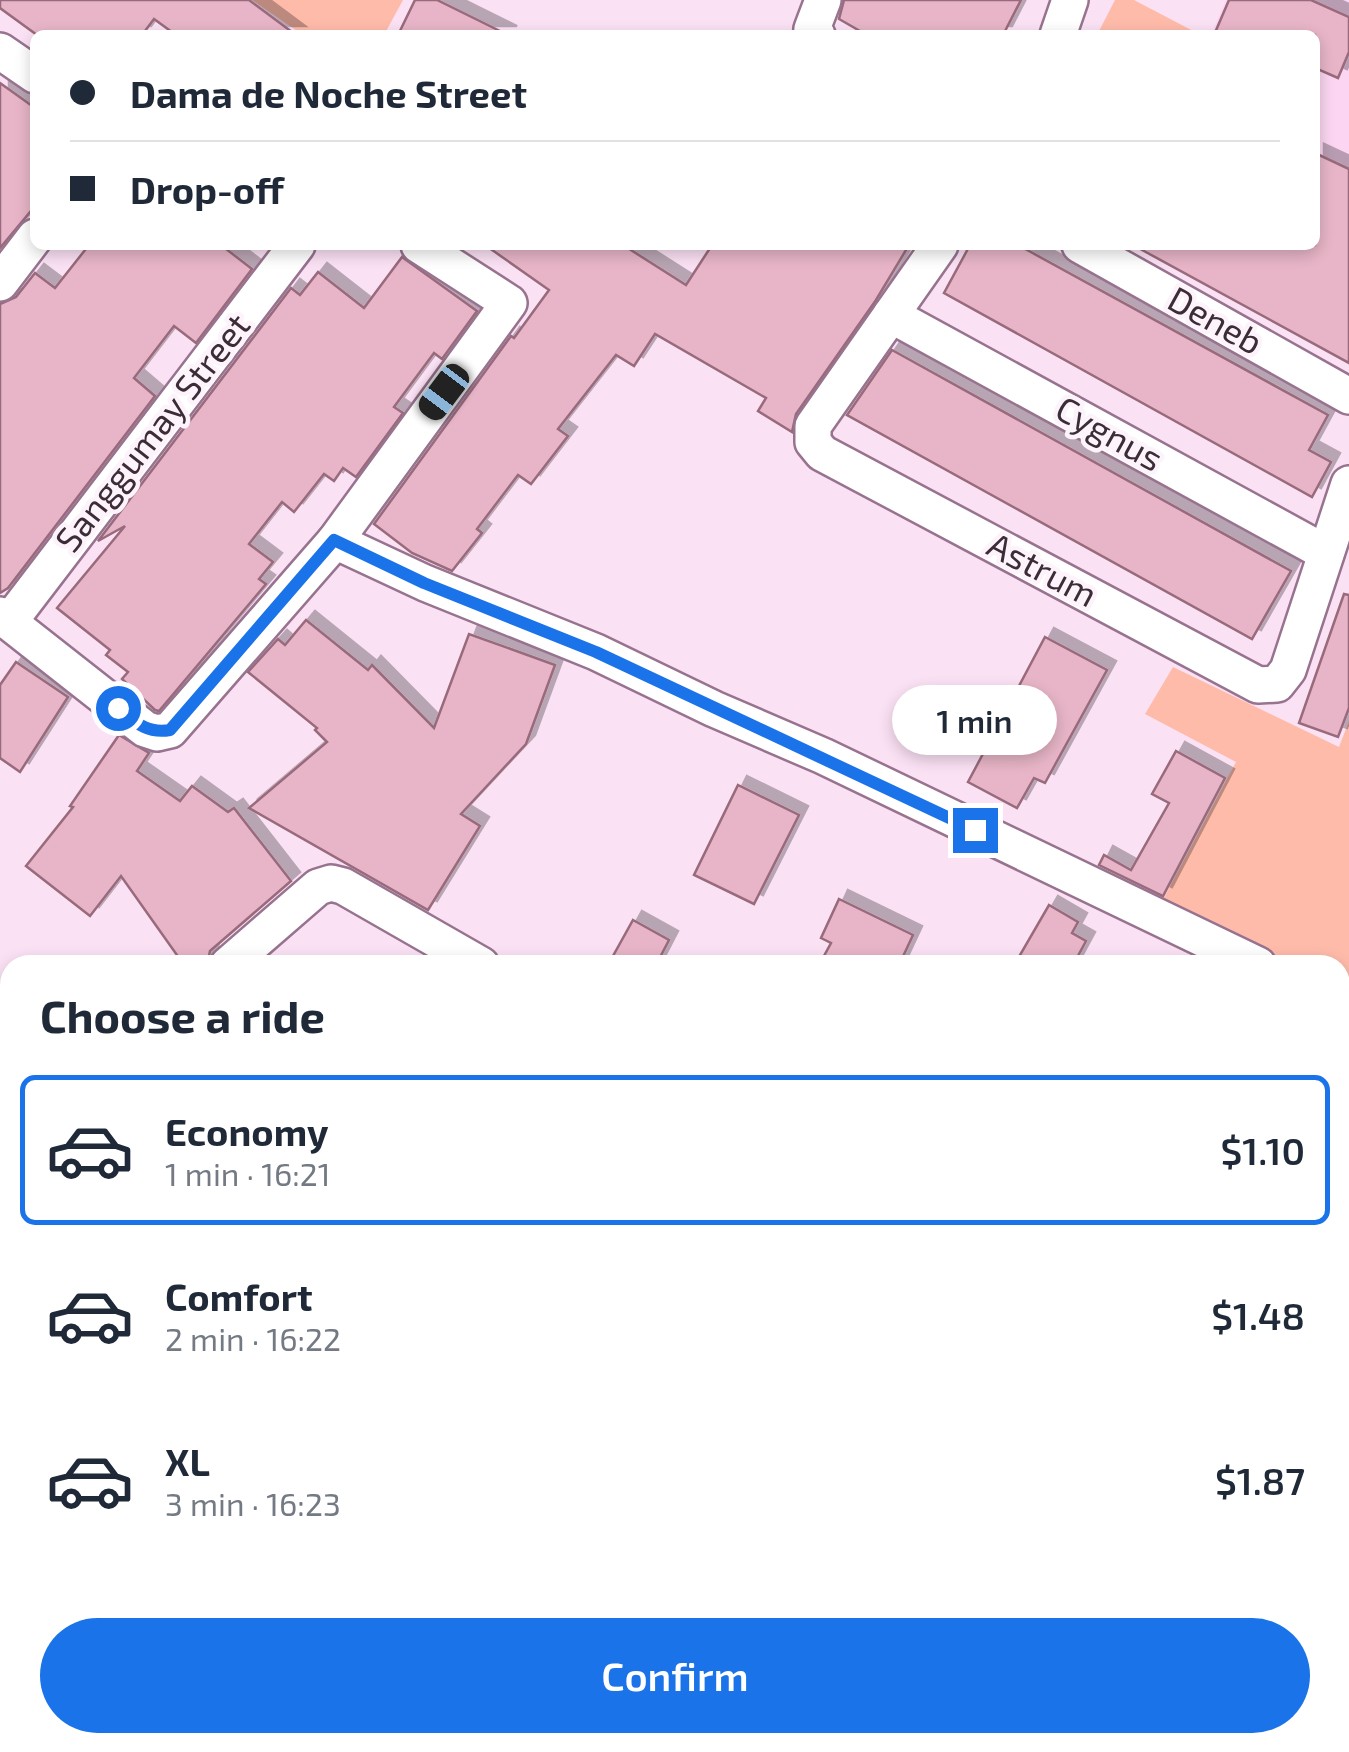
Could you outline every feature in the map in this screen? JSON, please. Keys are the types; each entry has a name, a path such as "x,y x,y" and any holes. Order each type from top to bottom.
{"street":[{"path":"813,30 814,14 822,0"},
{"path":"1060,30 1070,0"},
{"path":"0,51 30,72"},
{"path":"0,283 30,243"},
{"name":"Sanggumay Street","path":"4,618 287,250"},
{"path":"4,618 145,729 157,733 170,730 334,540 509,303 427,250"},
{"path":"891,315 936,250"},
{"name":"Deneb","path":"1089,250 1349,396"},
{"name":"Astrum","path":"891,315 813,426 813,442 822,453 1258,685 1277,684 1288,670 1326,553"},
{"name":"Cygnus","path":"891,315 1326,553"},
{"path":"1326,553 1349,484"},
{"path":"334,540 424,583 596,652 823,756 1237,955"},
{"path":"240,955 318,887 330,882 464,955"}],"shaded area":[{"path":"252,0 403,0 387,30 296,30"},
{"path":"1115,0 1134,0 1191,30 1100,30"},
{"path":"1226,0 1349,0 1349,315 1317,250 1320,30 1213,30"},
{"path":"1173,667 1339,747 1349,721 1349,955 1268,955 1160,905 1236,762 1145,714"}],"building":[{"path":"0,0 249,0 289,30 169,30 154,19 146,30 30,30 0,8"},
{"path":"415,0 437,0 498,30 400,30"},
{"path":"844,0 1021,0 1006,30 858,30 839,19"},
{"path":"1229,0 1311,0 1349,17 1349,52 1338,78 1320,70 1320,30 1216,30"},
{"path":"0,83 30,104 30,212 0,248"},
{"path":"1320,155 1349,169 1349,363 1142,250 1320,250"},
{"path":"85,250 227,250 252,269 196,343 174,326 134,378 155,396 8,588 0,593 0,304 16,297 35,273 55,288"},
{"path":"492,250 631,250 686,285 709,250 906,250 796,414 792,432 758,411 766,398 655,334 634,366 616,355 558,429 568,436 531,484 518,475 477,529 482,533 452,571 412,553 374,524 549,290"},
{"path":"967,250 1027,250 1328,415 1309,450 1331,462 1312,497 944,293"},
{"path":"402,257 477,311 442,359 434,353 394,407 403,413 356,477 343,468 334,481 324,474 294,512 282,502 249,544 273,562 259,579 266,584 159,711 155,710 122,679 128,672 106,655 110,650 57,608 125,526 98,541 291,288 300,295 318,272 364,308"},
{"path":"892,350 1291,571 1252,639 847,415"},
{"path":"1344,594 1349,595 1349,708 1338,737 1299,723"},
{"path":"306,620 368,670 372,665 434,728 469,634 555,665 526,744 461,814 480,826 428,910 249,808 327,742 317,728 248,672 278,639 285,645"},
{"path":"1045,637 1107,670 1045,783 1034,778 1017,808 968,782"},
{"path":"16,662 68,697 20,772 0,758 0,685"},
{"path":"119,735 149,753 137,771 180,801 192,786 228,812 234,808 291,881 209,955 177,955 121,876 90,916 26,866 73,807 70,806"},
{"path":"1176,751 1225,778 1163,896 1099,865 1104,855 1131,870 1169,803 1152,794"},
{"path":"738,785 799,815 754,904 694,875"},
{"path":"839,899 913,935 904,955 825,955 831,943 821,938"},
{"path":"1049,905 1078,922 1072,933 1086,941 1078,955 1020,955"},
{"path":"633,920 669,940 661,955 614,955"}],"route":[{"path":"118,708 145,729 157,733 170,730 334,540 424,583 596,652 975,830"}]}
